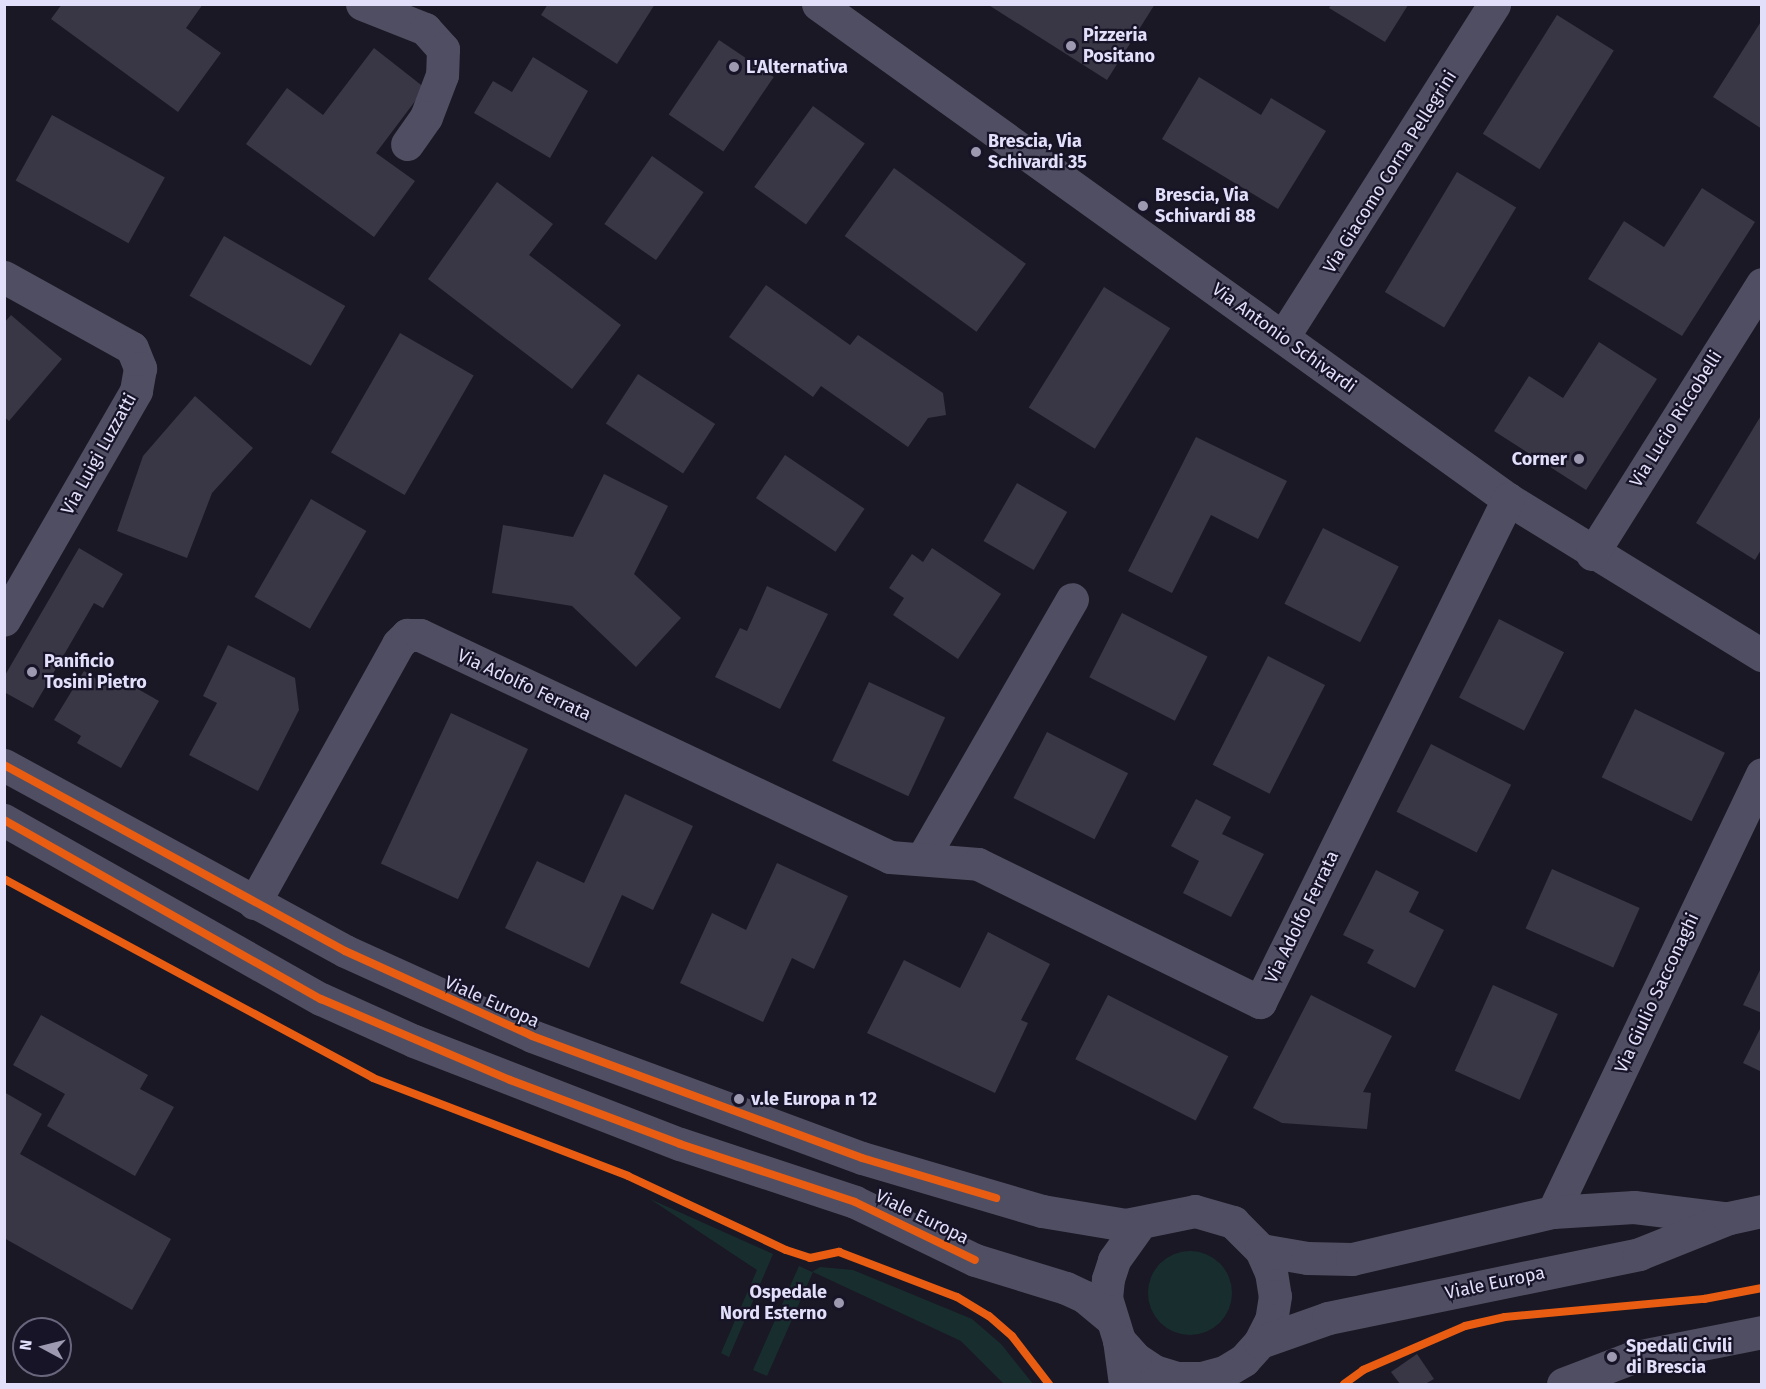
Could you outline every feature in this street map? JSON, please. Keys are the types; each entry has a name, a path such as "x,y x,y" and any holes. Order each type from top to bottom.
{"street":[{"path":"362,4 425,28 443,49 442,75 426,117 407,144"},
{"name":"Via Antonio Schivardi","path":"818,4 1508,499 1592,554 1761,655"},
{"name":"Via Giacomo Corna Pellegrini","path":"1283,337 1494,4"},
{"name":"Via Luigi Luzzatti","path":"4,277 132,348 140,368 136,391 4,620"},
{"name":"Via Lucio Riccobelli","path":"1592,554 1761,284"},
{"name":"Via Adolfo Ferrata","path":"254,903 374,685 407,635 420,635 890,857 978,864 1260,1002 1508,499"},
{"path":"922,860 1072,599"},
{"name":"Viale Europa","path":"4,765 345,951 532,1036 862,1158 1042,1211 1139,1225 1175,1212 1215,1214 1233,1222 1261,1250 1271,1272 1275,1296 1271,1320 1246,1362"},
{"name":"Via Giulio Sacconaghi","path":"1553,1212 1761,774"},
{"name":"Viale Europa","path":"7,827 321,999 383,1027 670,1140 855,1202 975,1260 1066,1288 1085,1297 1114,1329 1135,1358 1154,1371 1177,1378 1201,1378 1224,1372 1328,1318 1639,1254 1729,1218 1761,1211"},
{"name":"Viale Europa","path":"1261,1250 1307,1258 1352,1259 1553,1212 1634,1207 1729,1218"},
{"path":"1125,1384 1114,1329 1108,1279 1114,1260 1139,1225"},
{"path":"1563,1384 1631,1358 1761,1332"}],"green space":[{"path":"650,1199 773,1254 729,1357 721,1353 757,1270"},
{"path":"1190,1251 1213,1258 1225,1270 1232,1293 1225,1316 1213,1328 1190,1335 1167,1328 1155,1316 1148,1293 1155,1270 1167,1258"},
{"path":"799,1266 812,1272 820,1267 853,1270 972,1319 1001,1344 1033,1384 1004,1384 961,1341 813,1272 767,1376 753,1370"}],"building":[{"path":"62,4 203,4 186,28 221,53 178,112 51,19"},
{"path":"548,4 655,4 617,64 541,15"},
{"path":"987,4 1155,4 1107,80"},
{"path":"1331,5 1408,5 1385,42 1329,8"},
{"path":"1557,15 1614,51 1540,169 1483,134"},
{"path":"1762,20 1762,129 1713,97"},
{"path":"719,40 774,77 723,152 669,115"},
{"path":"374,48 425,88 376,153 415,181 374,237 246,144 287,88 323,115"},
{"path":"533,57 588,91 550,158 474,113 493,81 512,92"},
{"path":"1199,77 1261,115 1271,98 1326,131 1278,209 1162,139"},
{"path":"813,106 865,144 806,225 754,187"},
{"path":"52,115 165,178 128,243 16,181"},
{"path":"652,156 704,192 656,260 604,224"},
{"path":"894,168 1026,264 976,332 845,236"},
{"path":"1457,172 1516,208 1444,328 1385,292"},
{"path":"497,182 553,224 529,255 621,325 572,389 428,279"},
{"path":"1702,188 1755,222 1682,336 1588,279 1624,221 1664,247"},
{"path":"224,236 345,306 311,366 190,296"},
{"path":"766,285 850,345 858,335 943,393 946,415 928,418 908,447 821,386 813,397 729,337"},
{"path":"1104,287 1170,328 1095,449 1029,407"},
{"path":"11,315 62,359 9,421 4,417 4,323"},
{"path":"400,333 474,376 405,495 331,453"},
{"path":"1599,342 1657,379 1586,490 1494,431 1529,376 1563,398"},
{"path":"638,374 715,424 683,474 606,423"},
{"path":"195,396 253,448 212,493 187,558 117,531 143,456"},
{"path":"1762,414 1762,548 1755,560 1696,523"},
{"path":"1196,437 1287,481 1258,539 1211,515 1172,593 1128,571"},
{"path":"785,455 865,509 836,552 756,498"},
{"path":"604,474 668,506 634,574 681,618 636,667 572,606 492,593 503,525 573,537"},
{"path":"1017,483 1067,512 1034,570 984,541"},
{"path":"311,499 366,531 310,629 255,597"},
{"path":"1323,528 1399,567 1360,642 1284,604"},
{"path":"79,548 123,574 103,608 94,603 33,708 4,692 4,677"},
{"path":"932,548 1001,594 958,659 893,615 904,598 889,588 912,554 923,562"},
{"path":"767,586 828,614 780,709 715,677 740,628 747,631"},
{"path":"1122,613 1208,657 1175,721 1089,677"},
{"path":"1499,619 1564,652 1524,731 1459,697"},
{"path":"228,645 295,678 299,710 258,791 189,755 217,703 203,696"},
{"path":"1268,656 1325,685 1270,794 1213,765"},
{"path":"84,671 109,687 115,676 159,701 121,768 77,743 81,736 54,720"},
{"path":"869,682 945,717 908,796 832,761"},
{"path":"1635,709 1725,753 1692,821 1602,777"},
{"path":"451,713 528,749 458,899 381,863"},
{"path":"1047,732 1128,773 1094,839 1013,798"},
{"path":"1431,744 1511,785 1477,853 1396,812"},
{"path":"625,794 693,826 653,910 622,895 589,968 505,928 537,861 584,883"},
{"path":"1196,799 1231,817 1222,834 1264,854 1231,917 1183,893 1199,861 1171,846"},
{"path":"777,863 848,896 814,969 792,958 763,1022 680,983 712,913 746,930"},
{"path":"1552,869 1640,908 1613,967 1526,928"},
{"path":"1376,870 1419,892 1409,912 1444,930 1415,988 1367,963 1374,950 1343,935"},
{"path":"988,932 1050,964 1021,1020 1028,1023 995,1093 867,1033 904,960 960,988"},
{"path":"1762,966 1762,1013 1743,1005"},
{"path":"1493,985 1558,1014 1520,1100 1455,1071"},
{"path":"1108,995 1228,1056 1196,1120 1075,1059"},
{"path":"1311,995 1392,1036 1363,1092 1371,1093 1367,1129 1282,1123 1253,1108"},
{"path":"41,1015 148,1075 140,1089 174,1107 135,1176 47,1126 65,1094 13,1065"},
{"path":"1762,1025 1762,1072 1743,1063"},
{"path":"4,1092 42,1114 20,1154 171,1239 132,1310 4,1238"},
{"path":"1417,1354 1434,1379 1425,1384 1400,1384 1391,1372"}],"cycle path":[{"path":"4,765 345,951 532,1036 862,1158 996,1198"},
{"path":"4,820 321,999 510,1080 680,1144 855,1202 975,1260"},
{"path":"4,879 373,1078 628,1176 786,1250 810,1258 839,1252 957,1297 989,1316 1012,1336 1049,1384"},
{"path":"1344,1384 1363,1370 1465,1326 1505,1317 1704,1299 1762,1288"}],"place":[{"name":"Pizzeria Positano","path":"1071,46"},
{"name":"L'Alternativa","path":"734,67"},
{"name":"Brescia, Via Schivardi 35","path":"976,152"},
{"name":"Brescia, Via Schivardi 88","path":"1143,206"},
{"name":"Corner","path":"1579,459"},
{"name":"Panificio Tosini Pietro","path":"32,672"},
{"name":"v.le Europa n 12","path":"739,1099"},
{"name":"Ospedale Nord Esterno","path":"839,1303"},
{"name":"Spedali Civili di Brescia","path":"1612,1357"}]}
